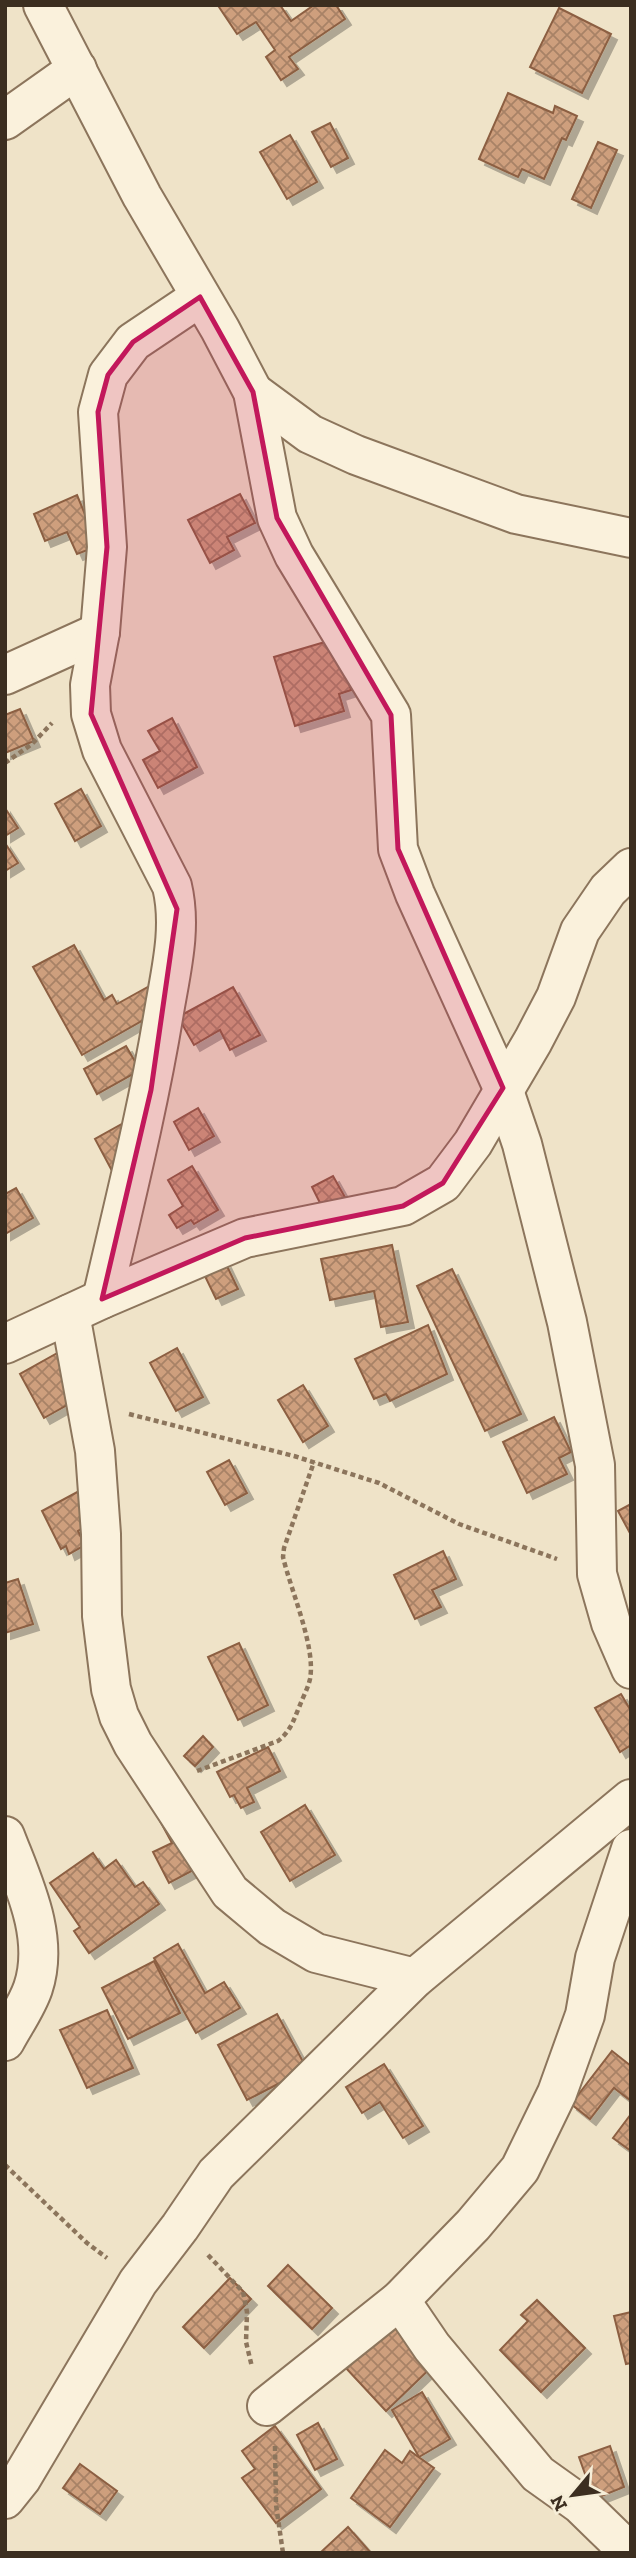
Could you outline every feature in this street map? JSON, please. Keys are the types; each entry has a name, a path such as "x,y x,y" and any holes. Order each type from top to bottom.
{"street":[{"path":"43,5 142,197 220,329 253,392 277,518 294,555 391,715 398,849 415,894 503,1088 522,1144 567,1322 595,1465 597,1574 611,1623 631,1669"},
{"path":"5,120 77,69"},
{"path":"200,297 133,342 108,375 98,412 107,547 100,632 90,685 91,714 102,750 172,886 177,909 176,943 152,1090 86,1307 86,1401 95,1451 101,1534 102,1616 111,1689 119,1716 133,1744 230,1892 272,1927 316,1953 415,1978"},
{"path":"253,392 310,434 356,455 516,514 631,538"},
{"path":"5,675 100,632"},
{"path":"5,1344 245,1238 403,1206 443,1183 473,1143 533,1041 556,997 580,931 608,890 631,868"},
{"path":"5,2500 21,2479 138,2282 216,2174 415,1978 631,1799"},
{"path":"5,1836 33,1906 37,1971 32,1990 5,2041"},
{"path":"267,2406 400,2300 473,2225 520,2169 557,2093 585,2015 595,1958 631,1849"},
{"path":"400,2300 432,2347 538,2474 580,2504 623,2542"}],"path":[{"path":"86,1401 158,1423 314,1462 379,1483 458,1524 597,1574"},
{"path":"161,1787 218,1762 278,1741 292,1727 310,1680 311,1661 307,1637 283,1557 314,1462"},
{"path":"5,2165 87,2243 138,2282"},
{"path":"180,2227 243,2292 247,2312 246,2342 251,2365 267,2406 276,2455 276,2505 283,2553"}],"highlighted area":[{"path":"200,297 253,392 277,518 391,715 398,849 503,1088 443,1183 403,1206 245,1238 102,1299 151,1090 177,909 91,714 107,547 98,412 108,375 133,342"}],"building":[{"path":"280,5 291,21 314,5 336,5 345,19 289,57 298,69 281,80 266,57 275,50 256,22 237,34 219,7"},
{"path":"559,8 611,34 582,93 530,67"},
{"path":"508,93 553,113 555,106 577,116 566,140 562,138 544,179 522,169 518,177 479,159"},
{"path":"330,123 348,158 331,167 312,132"},
{"path":"290,135 317,182 287,199 260,152"},
{"path":"598,142 617,150 591,208 572,199"},
{"path":"240,494 255,523 227,537 234,550 210,563 188,520"},
{"path":"77,495 98,546 77,554 67,532 45,541 34,514"},
{"path":"335,639 351,690 339,694 344,711 295,726 274,657"},
{"path":"20,709 34,741 5,753 5,715"},
{"path":"172,718 197,767 158,788 143,760 160,751 148,731"},
{"path":"81,789 101,826 75,841 55,804"},
{"path":"5,808 18,828 5,836"},
{"path":"5,843 18,863 5,871"},
{"path":"74,945 104,1000 112,995 117,1004 162,979 175,1002 82,1055 33,967"},
{"path":"233,987 260,1035 230,1050 220,1030 194,1045 178,1017"},
{"path":"126,1046 140,1070 97,1094 84,1069"},
{"path":"198,1108 214,1136 189,1150 174,1122"},
{"path":"127,1121 118,1182 95,1139"},
{"path":"192,1166 218,1210 194,1224 191,1220 177,1228 169,1215 183,1206 168,1180"},
{"path":"333,1176 346,1199 324,1211 312,1187"},
{"path":"16,1188 33,1218 5,1234 5,1194"},
{"path":"392,1245 408,1322 381,1327 374,1291 330,1300 321,1259"},
{"path":"225,1262 238,1289 216,1299 203,1272"},
{"path":"452,1269 521,1414 485,1431 417,1286"},
{"path":"428,1325 447,1374 390,1401 386,1394 374,1399 355,1359"},
{"path":"68,1347 92,1391 44,1418 20,1374"},
{"path":"177,1348 203,1397 176,1411 150,1363"},
{"path":"303,1385 328,1426 303,1442 278,1400"},
{"path":"554,1417 571,1452 559,1458 567,1474 527,1493 503,1442"},
{"path":"229,1460 247,1493 225,1505 207,1472"},
{"path":"94,1483 83,1528 78,1531 85,1545 69,1554 66,1546 61,1549 42,1511"},
{"path":"631,1504 631,1535 618,1511"},
{"path":"443,1551 456,1579 432,1590 441,1607 415,1619 394,1575"},
{"path":"18,1579 33,1624 5,1633 5,1583"},
{"path":"239,1643 268,1705 238,1720 208,1657"},
{"path":"621,1694 631,1711 631,1745 620,1752 595,1708"},
{"path":"203,1736 213,1747 195,1766 184,1756"},
{"path":"268,1747 280,1771 247,1788 254,1802 241,1808 234,1795 230,1797 217,1772"},
{"path":"305,1805 335,1855 290,1881 261,1832"},
{"path":"183,1809 201,1866 169,1883 153,1852 172,1843 160,1821"},
{"path":"93,1853 104,1869 116,1860 135,1887 143,1882 159,1904 89,1953 74,1931 80,1927 50,1883"},
{"path":"178,1944 205,1993 224,1982 240,2008 196,2033 154,1958"},
{"path":"154,1961 180,2013 128,2039 102,1988"},
{"path":"107,2010 133,2068 87,2088 60,2030"},
{"path":"277,2014 307,2069 247,2100 218,2045"},
{"path":"612,2051 631,2066 631,2101 614,2088 590,2119 571,2104"},
{"path":"384,2064 423,2126 403,2138 380,2102 362,2113 346,2087"},
{"path":"631,2114 631,2151 613,2138"},
{"path":"288,2265 332,2308 312,2329 268,2286"},
{"path":"230,2278 251,2299 204,2348 183,2327"},
{"path":"537,2300 585,2348 541,2392 500,2350 528,2321 521,2315"},
{"path":"631,2312 631,2363 626,2364 614,2316"},
{"path":"402,2314 442,2357 386,2411 345,2367"},
{"path":"422,2392 450,2439 419,2457 392,2410"},
{"path":"318,2423 337,2459 315,2470 297,2435"},
{"path":"275,2426 321,2489 276,2523 242,2478 255,2469 242,2451"},
{"path":"610,2446 624,2487 594,2499 579,2457"},
{"path":"385,2450 402,2463 410,2451 434,2468 390,2527 351,2498"},
{"path":"80,2464 117,2491 100,2514 63,2488"},
{"path":"348,2527 371,2553 320,2553"}]}
